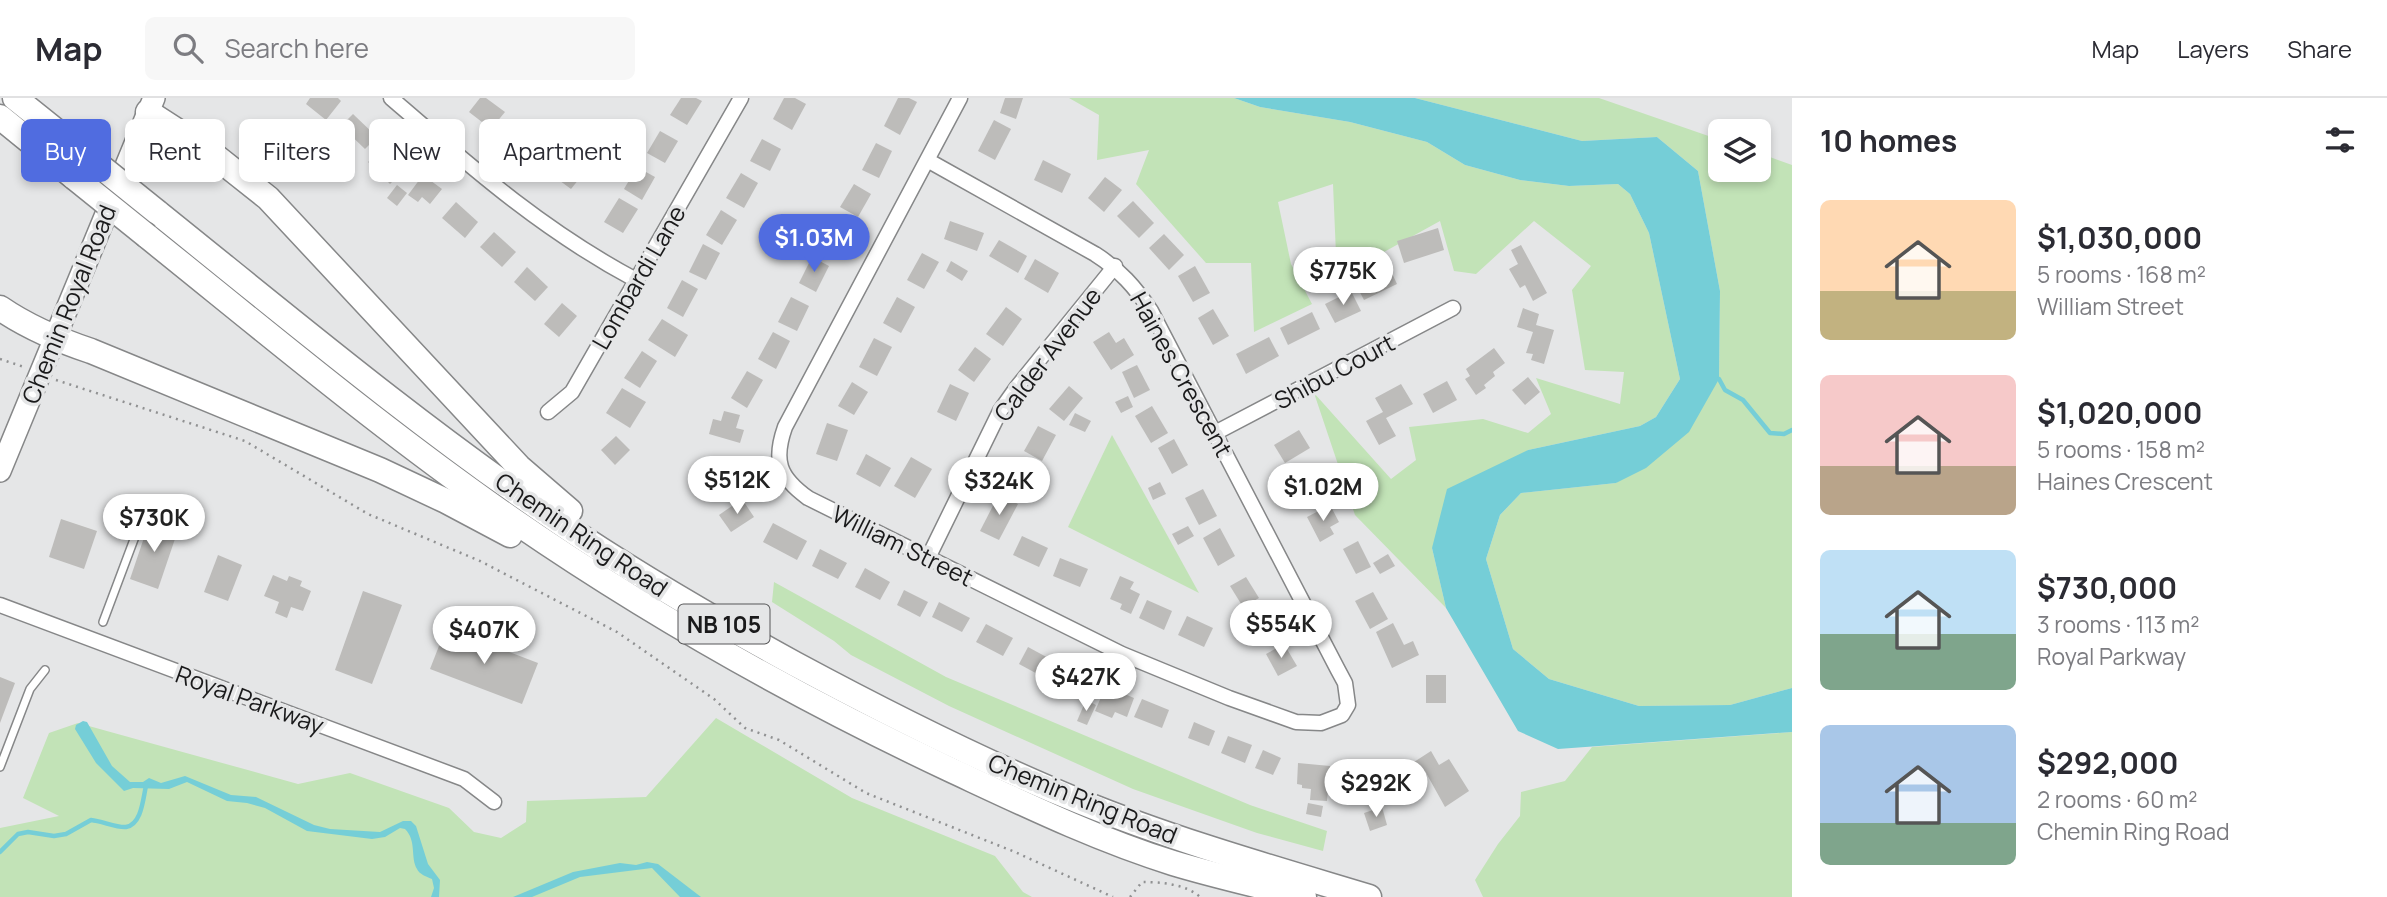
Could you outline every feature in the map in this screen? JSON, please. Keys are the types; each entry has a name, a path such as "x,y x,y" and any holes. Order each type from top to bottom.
{"highway":[{"name":"Chemin Ring Road","path":"15,98 396,404 558,522 668,592 852,695 944,741 1084,803 1165,832 1369,897"},
{"path":"151,105 268,198 472,418 539,486 593,529 852,695"},
{"name":"Chemin Ring Road","path":"0,117 378,420 487,502 637,602 743,664 886,739 1005,795 1173,863 1304,897"},
{"path":"0,308 53,339 92,351 446,500 498,528 645,617 743,664"}],"main road":[{"name":"Chemin Royal Road","path":"0,471 151,105"}],"street":[{"path":"391,98 507,198 593,257 636,280"},
{"name":"Lombardi Lane","path":"548,412 572,392 741,98"},
{"name":"William Street","path":"960,98 929,161 785,427 778,445 780,468 792,486 800,492 1122,654 1269,714 1308,723 1321,723 1342,715"},
{"name":"Haines Crescent","path":"929,161 1115,266 1133,284 1151,311 1345,683 1348,705 1342,715"},
{"name":"Calder Avenue","path":"928,558 1000,411 1115,266"},
{"name":"Shibu Court","path":"1215,433 1453,308"},
{"name":"Royal Parkway","path":"0,605 464,779 494,802"}],"lane":[{"path":"103,622 142,517"},
{"path":"0,767 30,689 45,670"}],"path":[{"path":"0,359 245,441 368,513 480,561 617,632 714,699 746,728 779,740 866,793 1015,852 1113,897"},
{"path":"1130,897 1142,882 1155,882 1193,890 1200,897"}],"green space":[{"path":"1069,98 1234,98 1260,107 1350,122 1427,142 1465,165 1520,180 1569,186 1618,184 1630,194 1649,233 1680,379 1656,417 1640,426 1528,450 1432,548 1446,608 1355,515 1314,393 1391,479 1416,460 1409,427 1483,419 1528,433 1551,414 1536,378 1620,404 1624,372 1585,370 1572,290 1591,266 1534,221 1476,274 1454,271 1440,221 1337,278 1333,184 1278,202 1291,264 1312,304 1254,332 1251,263 1206,263 1136,184 1149,150 1097,160 1099,115"},
{"path":"1415,98 1599,98 1708,136 1708,182 1771,182 1771,157 1792,165 1792,688 1730,705 1639,706 1549,679 1513,649 1486,559 1500,515 1521,493 1616,483 1719,379 1720,291 1698,171 1657,137 1582,141"},
{"path":"1112,435 1199,593 1068,527"},
{"path":"774,582 946,677 1250,805 1327,831 1323,851 1257,833 1133,789 949,706 851,655 834,641 772,602"},
{"path":"716,718 852,798 995,856 1023,892 1032,897 0,897 0,828 59,816 23,798 49,733 78,723 298,784 350,773 449,808 474,832 501,838 526,822 527,801 646,797"},
{"path":"1792,732 1792,897 1483,897 1475,880 1520,816 1521,792 1565,781 1592,747"}],"water":[{"path":"1234,98 1415,98 1582,141 1657,137 1698,171 1720,291 1719,379 1689,432 1646,468 1616,483 1521,493 1500,515 1486,559 1513,649 1549,679 1639,706 1730,705 1792,688 1792,732 1558,749 1518,731 1446,608 1432,548 1447,489 1528,450 1640,426 1656,417 1680,379 1649,233 1630,194 1618,184 1569,186 1520,180 1465,165 1427,142 1350,122 1260,107"},
{"path":"87,722 112,766 130,782 143,782 149,778 161,783 185,776 231,795 256,797 314,825 330,829 380,832 403,821 411,821 416,826 428,864 440,880 439,897 431,897 434,888 432,879 417,869 411,839 405,829 400,828 385,837 372,839 307,831 265,808 227,801 187,782 169,789 133,788 124,791 96,763 75,729 76,725"},
{"path":"647,862 658,864 701,897 680,897 652,868 580,877 532,897 513,897 573,872 620,863 636,865"}],"building":[{"path":"310,98 338,98 341,101 327,119 306,104"},
{"path":"480,98 486,98 505,112 499,119 479,120 469,112"},
{"path":"681,98 696,98 702,101 687,125 670,115"},
{"path":"784,98 795,98 806,104 792,130 773,119"},
{"path":"898,98 909,98 917,102 900,135 884,126"},
{"path":"1005,98 1023,98 1016,119 1000,113"},
{"path":"353,114 369,129 369,145 365,149 355,139 355,119 348,119"},
{"path":"994,120 1011,129 995,160 978,151"},
{"path":"660,131 678,141 665,163 647,153"},
{"path":"762,139 781,149 770,171 750,161"},
{"path":"876,143 892,151 879,178 862,170"},
{"path":"1043,160 1071,174 1062,193 1034,180"},
{"path":"646,172 655,177 642,200 624,189 628,182 646,182"},
{"path":"741,173 758,183 744,208 726,198"},
{"path":"1105,177 1122,190 1104,212 1088,198"},
{"path":"418,182 432,182 442,189 430,204 422,197 418,202 408,195"},
{"path":"562,182 577,182 571,189"},
{"path":"854,184 871,194 858,217 840,207"},
{"path":"397,185 407,193 397,206 387,198"},
{"path":"619,198 638,209 623,233 604,222"},
{"path":"1133,201 1154,223 1139,238 1117,216"},
{"path":"456,202 478,222 465,238 442,218"},
{"path":"721,210 737,220 722,245 706,235"},
{"path":"950,221 984,233 977,251 944,239"},
{"path":"832,223 848,231 835,258 819,250"},
{"path":"1438,228 1444,250 1404,263 1397,241"},
{"path":"494,232 516,252 502,267 480,247"},
{"path":"1164,234 1184,255 1169,270 1149,248"},
{"path":"784,236 801,245 793,260 776,252"},
{"path":"999,240 1027,256 1018,273 989,256"},
{"path":"703,244 720,253 706,280 689,272"},
{"path":"1521,245 1547,293 1533,301 1525,285 1520,288 1509,269 1518,264 1511,250"},
{"path":"922,253 939,262 924,289 907,280"},
{"path":"812,257 829,266 816,292 799,283"},
{"path":"1035,259 1059,273 1048,293 1024,279"},
{"path":"1308,260 1319,280 1306,287 1295,266"},
{"path":"951,261 968,271 962,281 946,271"},
{"path":"1388,265 1397,284 1364,300 1354,281"},
{"path":"1195,266 1210,293 1193,302 1178,276"},
{"path":"527,267 548,287 535,301 514,282"},
{"path":"682,280 698,289 683,317 667,308"},
{"path":"1351,291 1361,311 1335,323 1325,304"},
{"path":"791,297 809,306 797,331 778,322"},
{"path":"897,297 915,307 901,333 883,323"},
{"path":"562,303 577,316 559,337 544,324"},
{"path":"1006,307 1022,319 1003,346 986,334"},
{"path":"1523,308 1539,314 1536,325 1554,330 1544,364 1531,360 1533,354 1526,353 1533,332 1517,327"},
{"path":"1213,309 1229,336 1213,345 1198,318"},
{"path":"1312,312 1320,329 1288,345 1280,328"},
{"path":"662,319 688,335 675,357 648,340"},
{"path":"773,332 790,341 776,369 758,359"},
{"path":"1109,332 1116,343 1124,338 1134,355 1111,370 1093,342"},
{"path":"1269,337 1279,356 1246,374 1236,354"},
{"path":"874,338 892,347 877,376 859,367"},
{"path":"975,347 991,359 974,382 958,370"},
{"path":"1494,348 1505,363 1493,372 1495,376 1484,385 1486,388 1476,395 1465,379 1470,376 1466,369"},
{"path":"642,351 657,361 640,388 624,378"},
{"path":"1137,365 1150,390 1134,398 1122,372"},
{"path":"747,371 763,380 747,408 731,398"},
{"path":"1528,377 1540,392 1525,405 1512,390"},
{"path":"1447,381 1457,400 1433,413 1423,394"},
{"path":"852,382 868,392 854,415 838,406"},
{"path":"950,384 969,393 956,421 937,412"},
{"path":"1401,384 1413,404 1386,418 1396,436 1379,445 1366,421 1383,412 1375,398"},
{"path":"1069,386 1083,398 1064,421 1049,409"},
{"path":"622,388 646,402 630,428 606,413"},
{"path":"1128,396 1133,407 1121,413 1115,402"},
{"path":"1152,406 1168,433 1151,443 1135,416"},
{"path":"724,411 740,415 736,428 744,430 740,443 709,434 713,419 721,421"},
{"path":"1075,413 1091,421 1085,432 1069,425"},
{"path":"827,423 848,430 837,461 816,454"},
{"path":"1038,426 1056,435 1042,461 1024,451"},
{"path":"1299,430 1310,448 1285,463 1274,445"},
{"path":"616,436 630,450 615,465 601,450"},
{"path":"1174,439 1188,465 1172,474 1158,448"},
{"path":"866,454 891,468 880,487 856,474"},
{"path":"911,457 932,469 915,498 894,486"},
{"path":"729,458 742,485 724,493 711,467"},
{"path":"1022,459 1038,467 1021,500 1005,491"},
{"path":"1304,470 1320,500 1305,508 1288,478"},
{"path":"1160,482 1166,494 1153,500 1148,488"},
{"path":"1203,489 1217,516 1199,525 1185,498"},
{"path":"999,494 1018,504 999,540 980,531"},
{"path":"742,499 754,517 731,532 719,515"},
{"path":"1330,505 1339,522 1330,527 1334,534 1320,542 1307,517"},
{"path":"61,519 97,531 84,569 49,557"},
{"path":"150,520 178,530 158,589 130,579"},
{"path":"773,523 807,541 797,560 763,542"},
{"path":"1188,526 1194,536 1178,545 1172,534"},
{"path":"1220,528 1235,556 1218,566 1203,538"},
{"path":"1022,536 1048,548 1039,567 1013,555"},
{"path":"1358,541 1371,567 1356,574 1343,549"},
{"path":"820,549 847,563 838,579 812,566"},
{"path":"1388,554 1395,566 1380,574 1373,563"},
{"path":"218,555 242,565 228,601 204,592"},
{"path":"1060,558 1088,569 1080,587 1053,576"},
{"path":"865,568 890,582 880,600 855,587"},
{"path":"273,575 287,581 289,576 302,581 300,586 311,591 303,611 291,607 287,618 275,613 279,602 264,596"},
{"path":"1120,576 1134,582 1130,589 1140,594 1131,614 1120,609 1122,604 1110,599"},
{"path":"1246,577 1259,598 1243,607 1230,586"},
{"path":"904,590 928,602 920,617 897,605"},
{"path":"363,591 402,605 372,684 335,670"},
{"path":"1373,592 1388,619 1370,629 1355,601"},
{"path":"1147,600 1172,611 1164,630 1139,618"},
{"path":"939,602 970,618 962,632 932,617"},
{"path":"1265,610 1281,637 1266,645 1250,618"},
{"path":"1187,616 1213,628 1204,647 1178,635"},
{"path":"1393,623 1404,645 1413,641 1419,655 1392,668 1376,632"},
{"path":"986,624 1013,638 1003,656 976,642"},
{"path":"446,628 538,663 522,704 430,669"},
{"path":"1284,644 1297,666 1278,676 1266,654"},
{"path":"1028,647 1052,660 1043,677 1019,664"},
{"path":"1065,666 1092,679 1084,697 1056,684"},
{"path":"1426,675 1446,675 1446,703 1426,703"},
{"path":"0,677 15,683 0,723"},
{"path":"1106,686 1134,698 1127,717 1115,712 1112,718 1095,711"},
{"path":"1142,699 1169,710 1162,728 1134,717"},
{"path":"1086,700 1096,705 1087,725 1077,721"},
{"path":"1194,722 1215,731 1209,746 1188,738"},
{"path":"1228,736 1252,745 1245,763 1221,753"},
{"path":"1263,750 1281,758 1273,775 1255,768"},
{"path":"1431,751 1439,765 1449,759 1469,791 1445,807 1425,771 1422,773 1414,762"},
{"path":"1298,763 1330,766 1327,801 1310,800 1311,789 1297,784"},
{"path":"1392,786 1397,799 1382,805 1377,792"},
{"path":"1308,803 1323,806 1321,817 1306,814"},
{"path":"1382,807 1387,825 1370,831 1364,813"}],"waterway":[{"path":"1719,379 1725,390 1743,400 1770,433 1784,434 1792,430"},
{"path":"0,852 18,834 66,834 91,820 122,827 131,825 139,816 146,786"}]}
